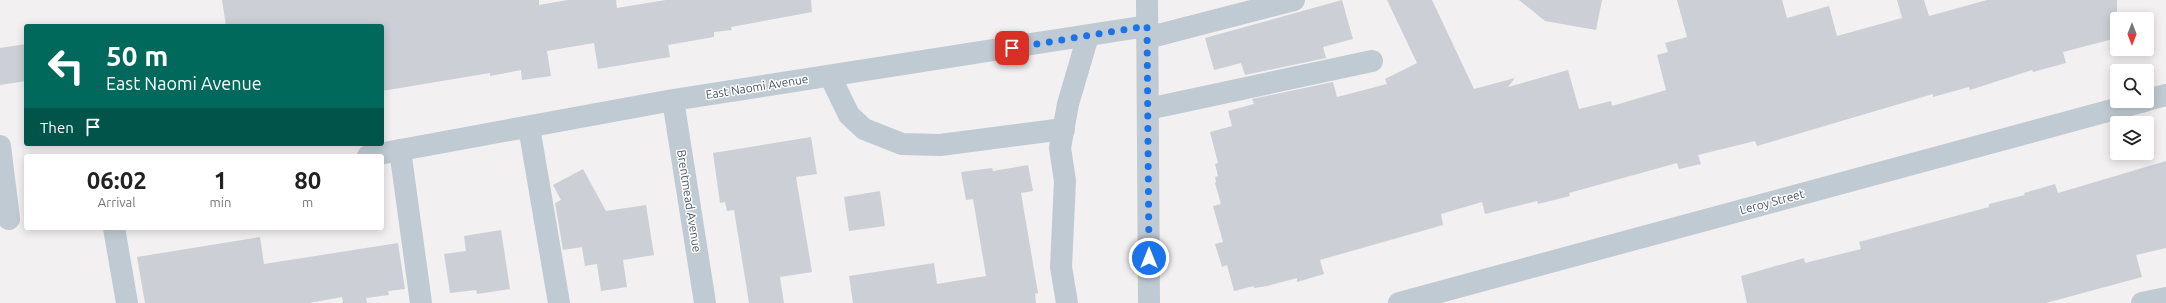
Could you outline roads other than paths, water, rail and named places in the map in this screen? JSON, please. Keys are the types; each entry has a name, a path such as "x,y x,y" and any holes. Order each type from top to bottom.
{"street":[{"path":"1147,0 1149,303"},
{"name":"East Naomi Avenue","path":"379,154 673,100 1088,36 1147,32 1294,0"},
{"path":"1067,303 1061,267 1065,181 1060,148 1068,104 1088,36"},
{"path":"1148,109 1372,61"},
{"path":"830,76 849,115 864,129 902,144 940,144 1064,129"},
{"name":"Leroy Street","path":"2154,99 2166,95"},
{"name":"Brentmead Avenue","path":"673,100 705,303"},
{"name":"Leroy Street","path":"1399,303 2120,108"},
{"path":"529,127 559,303"},
{"path":"0,146 12,219"},
{"path":"400,150 421,303"},
{"path":"114,230 127,303"},
{"path":"2142,303 2166,298"}]}
